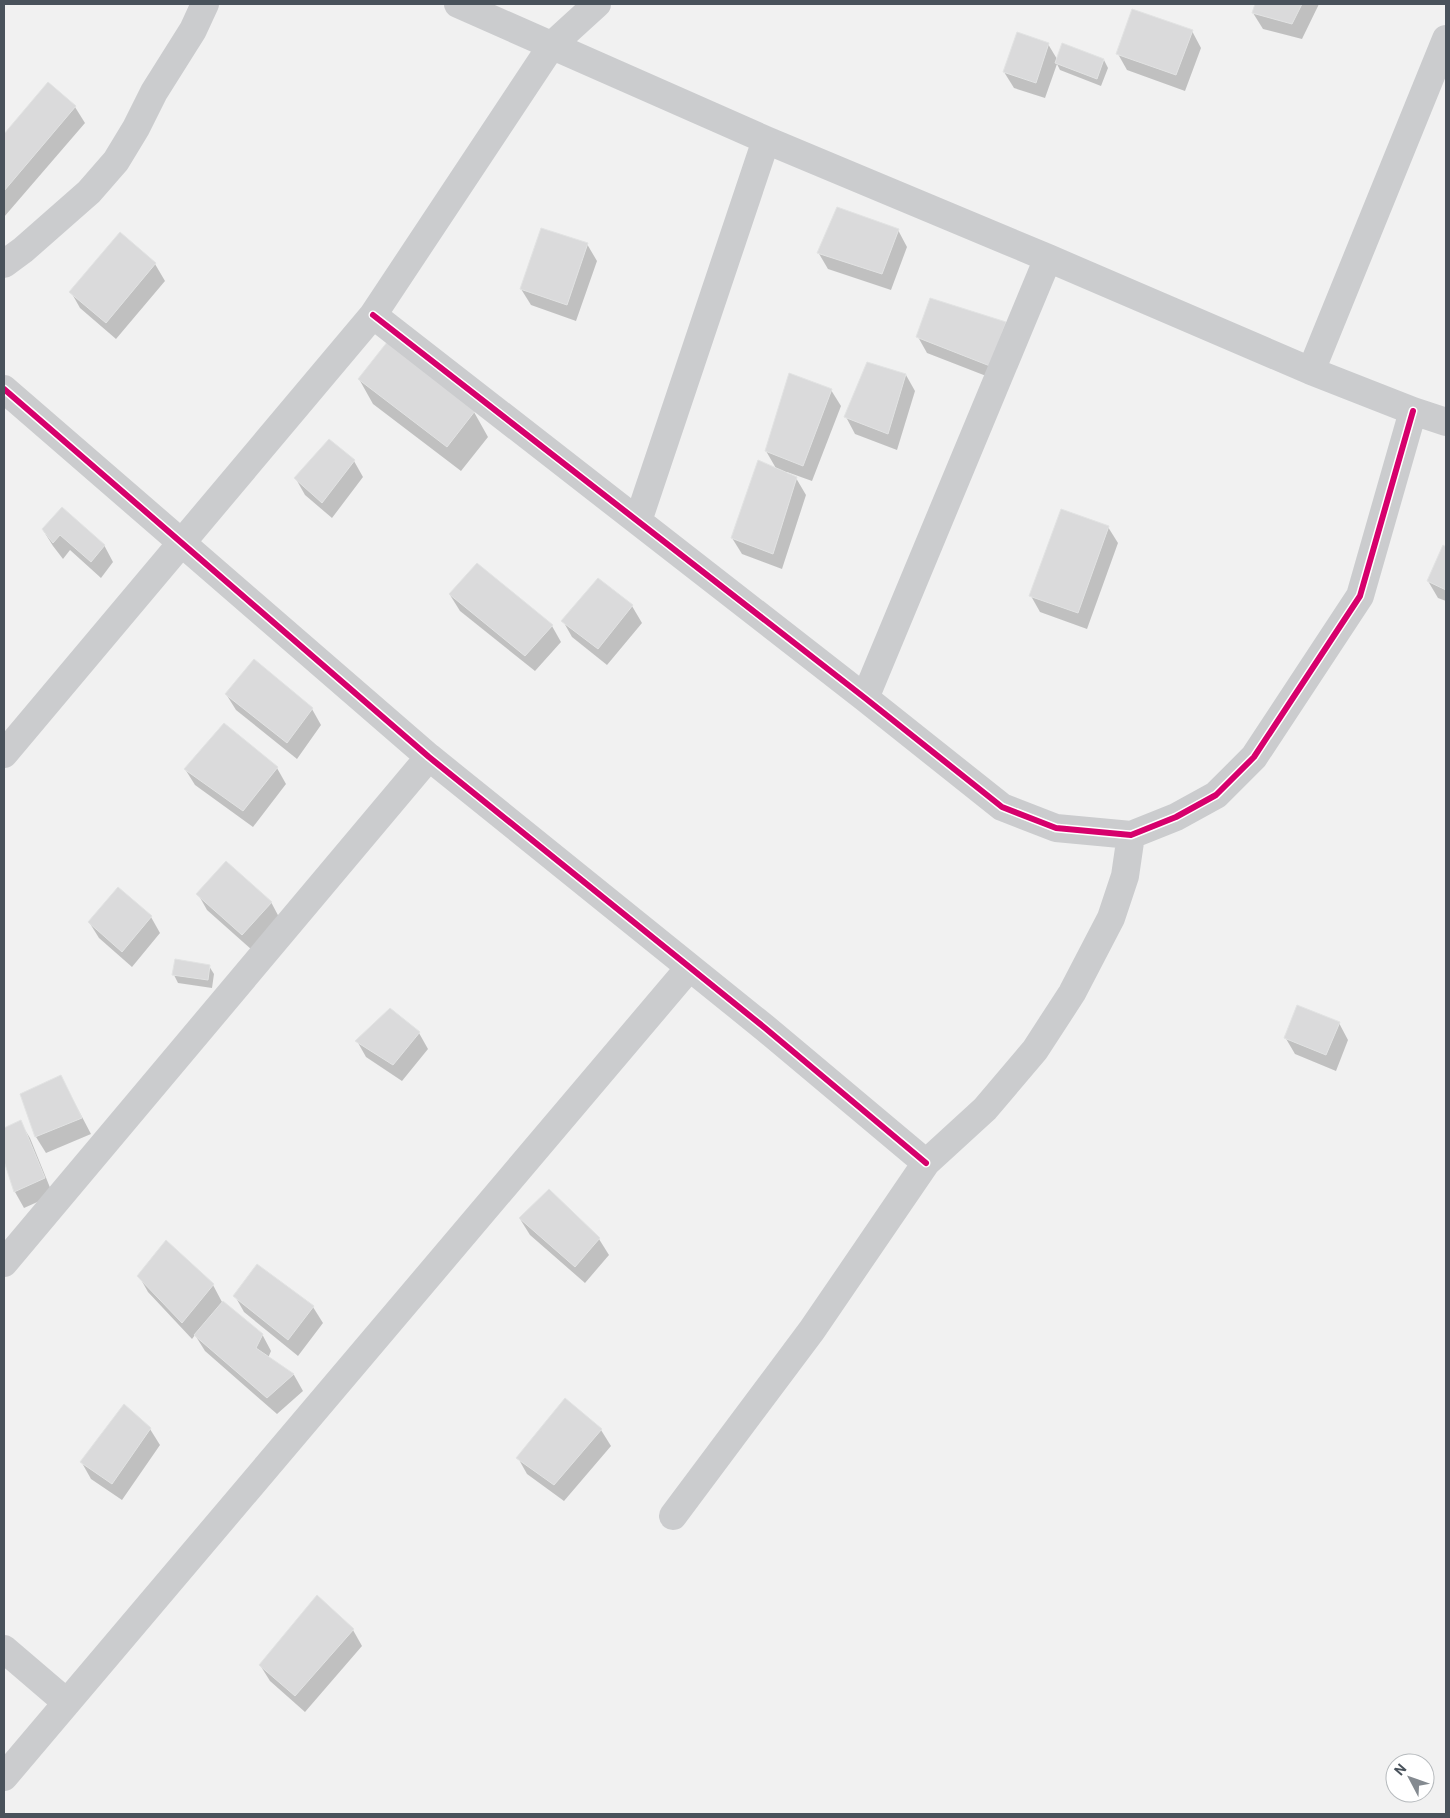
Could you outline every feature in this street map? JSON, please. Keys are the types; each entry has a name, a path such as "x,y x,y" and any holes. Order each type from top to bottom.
{"street":[{"path":"4,264 89,192 116,161 136,128 154,92 193,30 205,4"},
{"path":"458,4 766,140 1311,371 1446,422"},
{"path":"4,754 373,315 552,45 596,4"},
{"path":"1311,371 1446,39"},
{"path":"638,521 766,140"},
{"path":"865,698 1048,258"},
{"path":"373,315 1002,807 1056,828 1131,835 1176,817 1216,795 1254,757 1360,596 1413,411"},
{"path":"4,389 428,756 765,1028 926,1163"},
{"path":"4,1263 428,756"},
{"path":"674,1516 812,1330 926,1163 985,1109 1034,1050 1072,993 1111,918 1125,876 1131,835"},
{"path":"4,1777 689,968"},
{"path":"4,1649 66,1702"}],"building":[{"path":"1255,4 1302,4 1292,24 1252,13"},
{"path":"1132,9 1193,30 1176,75 1116,54"},
{"path":"1017,32 1049,43 1036,83 1003,72"},
{"path":"1062,43 1104,59 1097,79 1055,63"},
{"path":"48,82 76,106 4,191 4,134"},
{"path":"837,207 899,229 882,274 817,253"},
{"path":"541,228 588,243 567,305 520,289"},
{"path":"120,232 156,263 106,323 69,292"},
{"path":"930,298 1006,322 990,366 916,337"},
{"path":"388,341 475,411 447,447 358,379"},
{"path":"867,362 906,374 888,434 844,417"},
{"path":"789,373 832,389 803,466 765,451"},
{"path":"329,439 355,460 322,503 294,478"},
{"path":"758,460 797,477 773,554 731,538"},
{"path":"62,507 105,545 91,562 60,535 53,543 42,529"},
{"path":"1061,509 1109,526 1078,613 1029,596"},
{"path":"1443,545 1446,547 1446,590 1427,581"},
{"path":"477,563 553,625 525,656 449,594"},
{"path":"598,578 633,605 598,649 561,621"},
{"path":"254,659 313,708 287,743 225,694"},
{"path":"224,723 278,767 243,811 184,769"},
{"path":"226,861 272,902 242,935 196,894"},
{"path":"118,887 152,916 122,952 88,922"},
{"path":"175,959 210,965 208,980 172,975"},
{"path":"1297,1005 1340,1022 1326,1055 1284,1038"},
{"path":"390,1008 420,1032 393,1065 355,1041"},
{"path":"61,1075 82,1118 35,1137 20,1094"},
{"path":"21,1120 45,1178 14,1192 4,1161 4,1128"},
{"path":"549,1189 600,1238 575,1267 519,1218"},
{"path":"166,1240 214,1284 182,1323 137,1276"},
{"path":"257,1264 314,1306 288,1340 233,1296"},
{"path":"223,1301 263,1334 256,1348 294,1374 267,1398 194,1335"},
{"path":"565,1398 602,1429 554,1485 516,1458"},
{"path":"124,1404 151,1428 112,1484 80,1462"},
{"path":"317,1595 354,1629 295,1696 259,1665"}],"cycle path":[{"path":"373,315 1002,807 1056,828 1131,835 1176,817 1216,795 1254,757 1360,596 1413,411"},
{"path":"4,389 429,757 765,1028 926,1163"}]}
